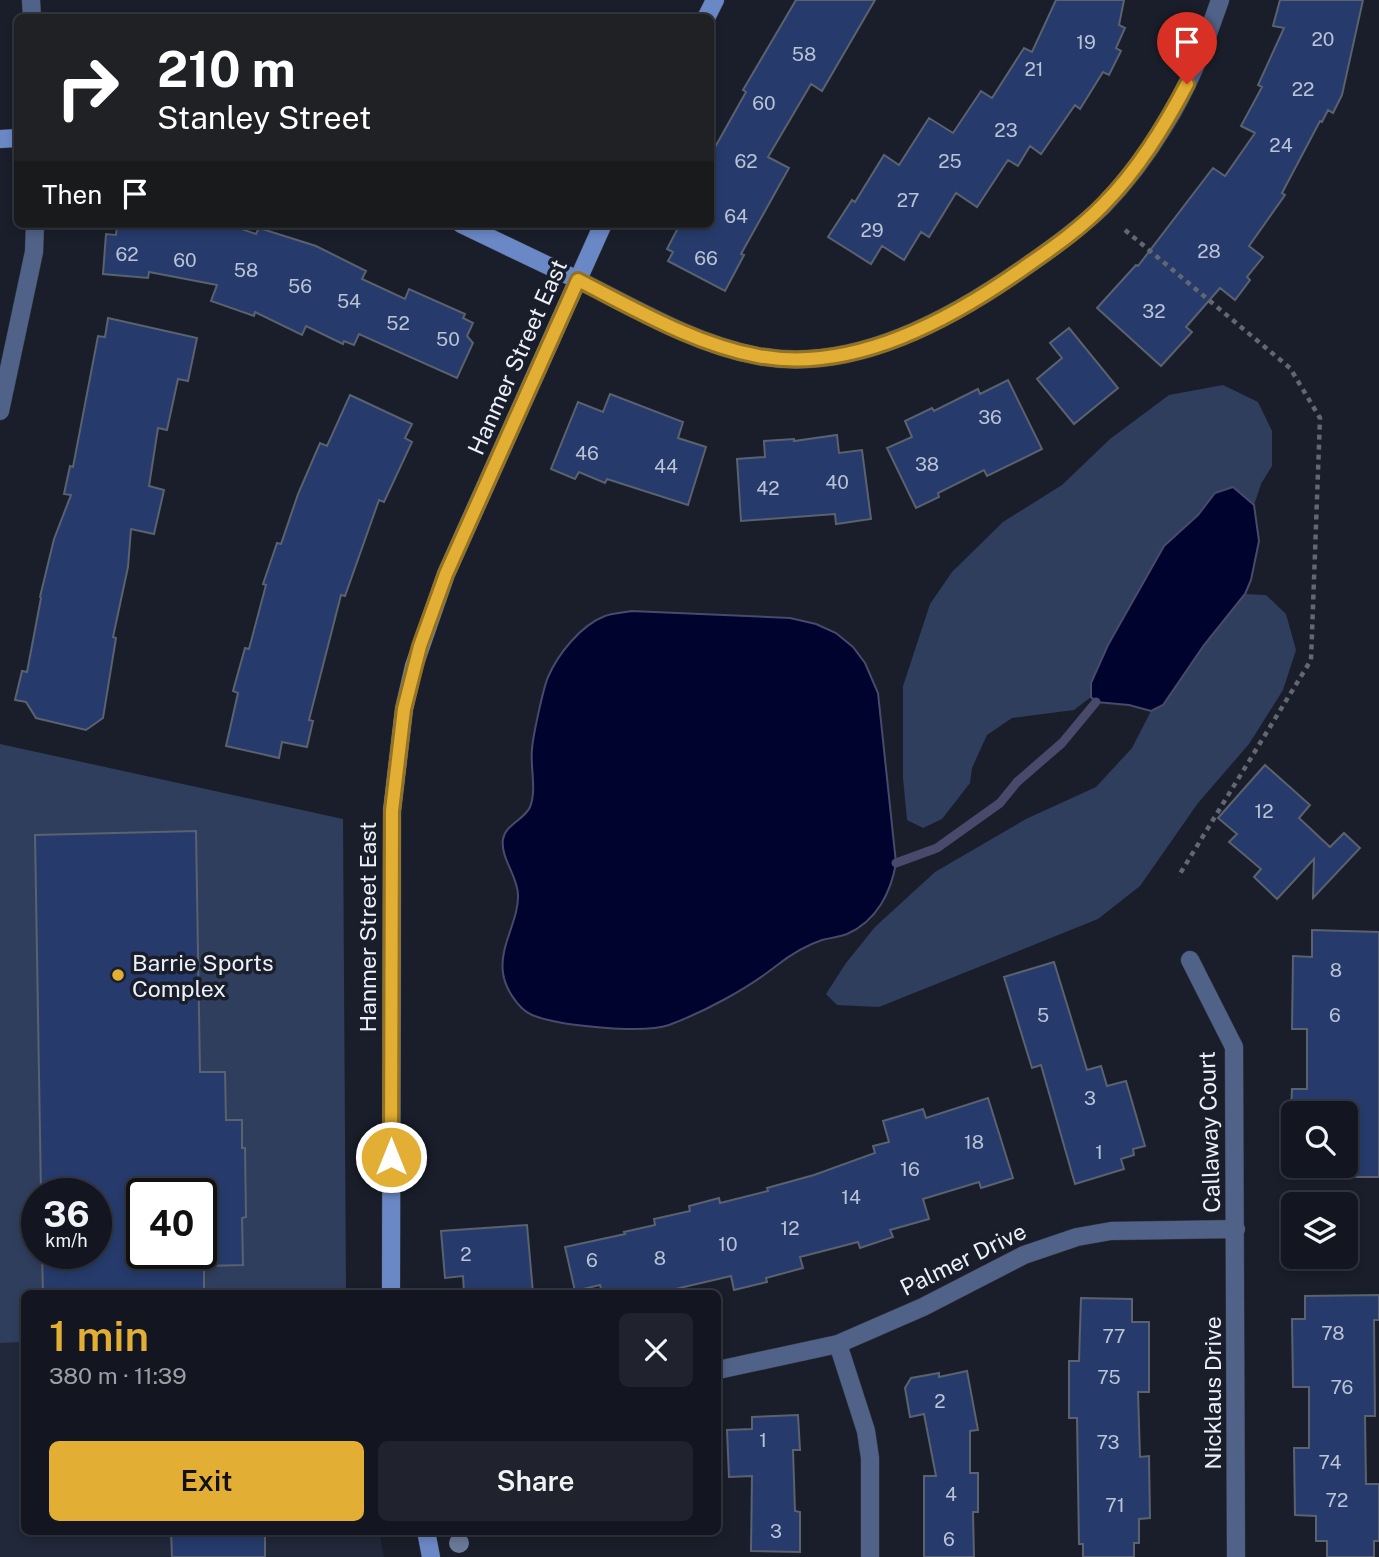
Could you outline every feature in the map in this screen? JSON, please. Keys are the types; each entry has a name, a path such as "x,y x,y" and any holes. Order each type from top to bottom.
{"street":[{"path":"469,228 706,341 759,356 805,359 847,353 890,342 929,326 983,297 1063,241 1103,206 1164,126 1187,84 1220,0"},
{"path":"0,411 34,252 35,228"},
{"name":"Hanmer Street East","path":"391,1290 391,823 395,766 404,709 422,640 446,574 601,228"},
{"name":"Callaway Court","path":"1190,960 1234,1047 1236,1229"},
{"name":"Palmer Drive","path":"721,1369 838,1344 923,1307 1024,1255 1058,1243 1111,1231 1236,1229"},
{"name":"Nicklaus Drive","path":"1236,1229 1236,1557"},
{"path":"838,1344 866,1431 870,1458 870,1557"},
{"path":"427,1535 431,1557"}],"path":[{"path":"1125,230 1290,368 1320,418 1311,660 1178,877"}],"shaded area":[{"path":"1223,385 1258,402 1272,431 1272,466 1261,484 1254,505 1233,487 1215,493 1198,515 1164,547 1108,645 1091,683 1091,697 1074,710 1012,718 987,735 972,768 970,783 942,819 923,828 907,820 903,778 903,686 930,604 952,572 1003,522 1062,485 1110,439 1169,395"},
{"path":"1233,487 1254,505 1259,541 1251,580 1245,594 1204,645 1163,705 1151,711 1129,705 1096,702 1091,697 1091,683 1108,645 1164,546 1198,515 1215,493"},
{"path":"1245,594 1266,595 1286,614 1296,650 1283,690 1249,744 1198,803 1140,886 1098,919 879,1007 837,1005 826,994 846,963 875,927 935,872 1026,819 1096,787 1132,748 1151,711 1163,705 1204,645"},
{"path":"631,611 790,618 816,624 836,633 853,647 865,663 878,693 896,863 881,904 867,922 858,928 803,948 765,975 696,1014 657,1028 621,1029 580,1025 532,1015 517,1003 509,991 504,979 503,963 506,943 516,914 518,895 504,853 503,839 507,830 530,807 533,743 548,677 558,659 579,633 596,620"},
{"path":"0,744 343,819 346,1290 21,1290 21,1342 0,1343"},
{"path":"21,1342 21,1535 380,1535 384,1557 0,1557 0,1343"}],"building":[{"path":"796,0 875,0 822,91 811,84 768,157 789,168 741,254 744,255 725,291 668,261 673,252 667,249 678,228 714,228 714,149 746,92 743,90"},
{"path":"1056,0 1124,0 1119,25 1125,28 1116,48 1121,51 1109,75 1103,72 1080,109 1075,105 1041,154 1030,146 1018,166 1008,160 977,207 956,193 929,237 921,232 904,260 882,246 871,264 828,237 852,200 855,202 884,155 899,165 929,118 953,133 981,91 992,98 1024,48 1032,52"},
{"path":"1280,0 1363,0 1342,95 1333,113 1328,110 1322,122 1320,121 1282,193 1285,195 1249,246 1263,257 1247,277 1250,280 1235,300 1220,288 1186,327 1192,332 1161,366 1097,308 1136,265 1138,266 1213,168 1225,176 1255,133 1241,126 1262,87 1258,85 1284,28 1273,26"},
{"path":"117,228 239,228 256,234 259,228 316,246 366,271 362,279 405,299 409,289 465,314 463,318 473,323 467,336 473,343 457,378 359,334 354,345 344,341 343,344 306,326 302,335 255,312 254,316 211,301 217,285 149,272 148,278 103,274 106,234 116,235"},
{"path":"108,318 197,338 188,381 178,379 167,430 158,428 149,486 164,490 154,534 131,529 128,567 113,637 116,638 103,718 86,730 36,718 26,702 15,700 22,671 27,672 40,597 54,539 71,495 64,494 70,466 73,467 98,336 105,337"},
{"path":"1069,328 1118,388 1074,424 1037,379 1062,358 1050,343"},
{"path":"1008,380 1042,449 987,476 984,470 938,493 939,497 916,508 887,448 912,437 905,421 932,408 934,411 978,389 980,394"},
{"path":"610,394 683,422 678,438 706,447 688,505 607,479 605,483 579,472 575,479 551,469 578,402 603,412"},
{"path":"350,395 412,424 405,438 412,442 384,502 379,500 345,596 341,595 309,720 313,721 307,747 282,742 279,758 226,746 238,693 233,691 245,648 249,649 266,585 263,584 277,543 281,544 298,494 320,443 327,446"},
{"path":"837,435 839,453 862,450 871,519 836,524 835,514 741,521 737,459 765,457 764,441 794,441"},
{"path":"1265,765 1310,805 1299,818 1330,847 1344,833 1360,848 1313,898 1314,859 1277,899 1254,877 1261,869 1229,842 1237,834 1218,818"},
{"name":"Barrie Sports Complex","path":"196,831 200,1072 225,1072 226,1120 242,1120 246,1217 242,1218 243,1265 217,1266 217,1178 126,1178 126,1269 204,1269 204,1290 43,1290 42,1269 112,1269 112,1178 41,1178 35,835"},
{"path":"1312,930 1379,932 1379,1177 1358,1177 1358,1101 1292,1101 1292,1089 1307,1089 1307,1029 1292,1029 1293,956 1312,957"},
{"path":"1054,962 1087,1070 1101,1066 1107,1086 1126,1081 1145,1146 1133,1149 1134,1155 1121,1159 1124,1169 1075,1184 1041,1065 1032,1068 1004,977"},
{"path":"988,1098 1013,1178 981,1188 979,1182 923,1199 929,1219 890,1230 893,1237 860,1248 858,1242 800,1257 803,1268 766,1278 767,1282 734,1290 731,1276 671,1290 601,1290 600,1285 575,1290 565,1247 655,1225 654,1219 690,1211 689,1206 719,1198 720,1203 768,1191 767,1188 814,1175 875,1153 873,1146 889,1142 883,1121 923,1109 926,1118"},
{"path":"527,1225 533,1290 464,1290 463,1276 445,1278 441,1231"},
{"path":"1379,1295 1379,1320 1374,1320 1375,1416 1365,1416 1366,1484 1379,1484 1379,1541 1374,1541 1374,1557 1327,1557 1327,1541 1316,1541 1316,1516 1295,1515 1294,1448 1309,1448 1309,1387 1293,1387 1292,1319 1305,1319 1305,1296"},
{"path":"1081,1298 1132,1299 1132,1322 1149,1322 1149,1392 1138,1392 1140,1457 1149,1456 1150,1518 1139,1519 1139,1543 1134,1543 1134,1557 1083,1557 1083,1544 1079,1544 1077,1418 1069,1418 1069,1361 1079,1361"},
{"path":"967,1371 978,1430 970,1431 970,1473 978,1473 978,1512 973,1512 974,1557 924,1557 924,1476 936,1476 924,1414 910,1417 905,1388 911,1378 939,1373 939,1377"},
{"path":"798,1415 800,1450 793,1450 795,1511 800,1512 800,1552 751,1551 752,1476 729,1477 727,1430 752,1429 752,1417"},
{"path":"171,1535 265,1535 265,1557 172,1557"}],"waterway":[{"path":"896,863 937,848 1000,803 1017,782 1062,743 1096,702"}],"place":[{"name":"Barrie Sports Complex","path":"118,975"}],"route":[{"path":"391,1157 390,872 395,766 404,709 420,646 446,574 578,280 706,341 759,356 805,359 847,353 890,342 929,326 983,297 1063,241 1103,206 1133,170 1164,126 1187,84"}]}
